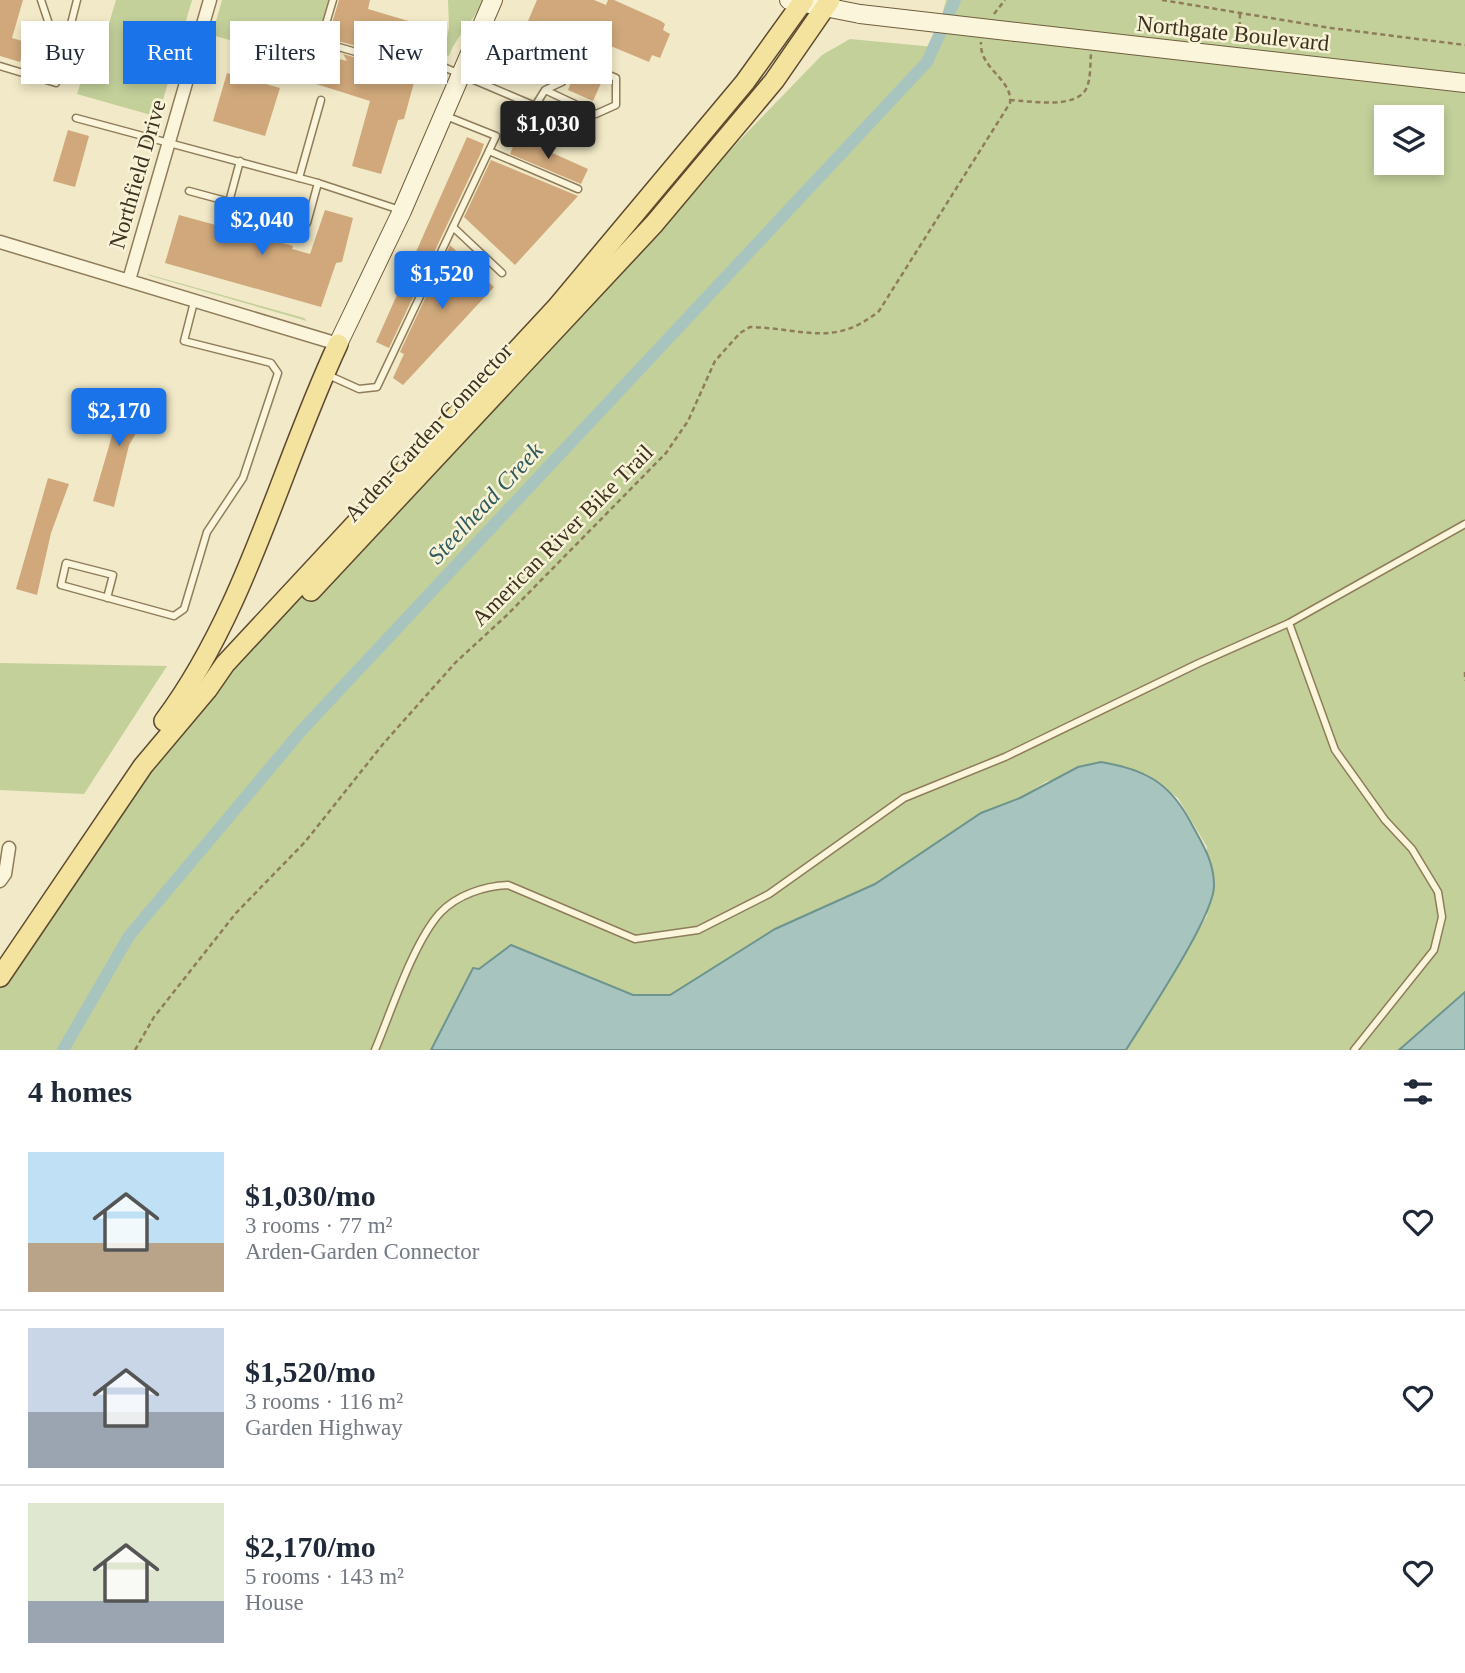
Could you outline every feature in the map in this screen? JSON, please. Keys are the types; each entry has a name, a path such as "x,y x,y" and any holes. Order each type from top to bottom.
{"main road":[{"path":"484,21 493,0"},
{"name":"Northgate Boulevard","path":"799,1 828,4 860,13 1092,42 1465,83"},
{"name":"Arden-Garden Connector","path":"144,766 225,664 564,298 745,82 799,1"},
{"name":"Arden-Garden Connector","path":"207,690 231,675 611,272 774,81 828,4"},
{"path":"0,977 144,766 158,729 197,674 223,625 324,373 402,211 461,76"}],"street":[{"name":"Northfield Drive","path":"129,280 210,0"},
{"path":"0,242 338,344"},
{"path":"0,881 5,874 9,849"}],"lane":[{"path":"41,0 48,21"},
{"path":"72,21 77,0"},
{"path":"333,0 322,37 328,44 412,68 427,60 461,74"},
{"path":"545,90 596,114 616,106 615,78 574,60 562,82 545,90 527,123 563,136"},
{"path":"0,66 21,72"},
{"path":"485,84 535,106"},
{"path":"299,178 321,100"},
{"path":"324,373 359,389 377,387 496,136 444,116"},
{"path":"76,118 318,183 402,211"},
{"path":"489,151 578,189"},
{"path":"229,202 240,161"},
{"path":"189,191 307,223 318,183"},
{"path":"453,227 502,273"},
{"path":"107,598 113,575 66,563 61,585 107,598 174,616 184,609 207,532 243,478 278,373 271,363 184,341 195,299"},
{"path":"375,1050 425,934 441,912 460,899 488,886 508,885 635,939 698,930 769,894 904,798 1005,757 1199,663 1289,623 1465,524"},
{"path":"1289,623 1335,750 1385,820 1412,849 1438,892 1442,917 1434,950 1354,1050"}],"path":[{"path":"992,17 1005,0"},
{"path":"1162,0 1320,27 1465,45"},
{"path":"1238,58 1241,12"},
{"path":"982,36 983,59 1009,91 1010,100 1063,101 1081,95 1089,80 1092,42"},
{"name":"American River Bike Trail","path":"135,1050 154,1017 236,914 305,842 383,744 456,662 506,616 666,453 688,421 715,361 732,341 750,327 805,333 846,332 862,325 878,311 1010,100"},
{"path":"1465,672 1465,681"}],"green space":[{"path":"116,0 192,0 186,21 123,21 123,84 168,84 158,117 77,94 80,84 109,84 109,24"},
{"path":"222,0 329,0 323,21 230,21 230,40 216,36 216,21"},
{"path":"448,0 483,0 471,21 461,21 461,35 449,56"},
{"path":"946,0 1465,0 1465,992 1399,1050 1126,1050 1207,916 1207,847 1178,798 1144,773 1047,781 1020,798 981,813 875,884 775,929 670,995 633,995 511,945 479,969 473,968 431,1050 0,1050 0,987 21,945 182,717 822,55 850,39 934,47"},
{"path":"147,274 304,318 307,321 151,276"},
{"path":"0,663 167,666 84,794 0,790"}],"water":[{"path":"1101,762 1143,773 1173,796 1209,859 1214,885 1211,899 1192,942 1126,1050 431,1050 473,968 479,969 511,945 633,995 670,995 775,929 875,884 981,813 1020,798 1078,767"},
{"path":"1465,992 1465,1050 1399,1050"}],"building":[{"path":"0,0 23,0 12,38 21,41 20,62 0,56"},
{"path":"339,0 370,0 368,9 408,21 354,21 354,45 340,42 340,21 333,21"},
{"path":"537,0 594,0 606,5 608,0 614,0 661,21 665,24 663,30 670,34 660,58 652,55 649,62 612,47 612,21 528,21"},
{"path":"343,54 354,57 354,84 414,84 404,119 398,120 381,174 352,166 370,101 316,84 340,84 340,59 347,61"},
{"path":"227,73 230,74 230,84 266,84 280,88 265,136 213,121"},
{"path":"570,84 601,84 593,101 568,90"},
{"path":"68,130 89,136 75,187 53,181"},
{"path":"467,137 484,144 480,155 389,348 376,342"},
{"path":"517,137 588,169 581,184 510,154"},
{"path":"491,160 578,196 515,265 464,217"},
{"path":"325,210 353,218 342,262 336,263 321,307 165,263 179,215 293,246 292,249 310,254"},
{"path":"450,245 494,287 403,385 393,378 404,354 400,352"},
{"path":"125,391 146,397 135,435 129,445 114,507 93,501"},
{"path":"48,478 69,484 51,533 37,595 16,589"}],"waterway":[{"name":"Steelhead Creek","path":"63,1050 129,936 302,730 927,62 955,0"}]}
